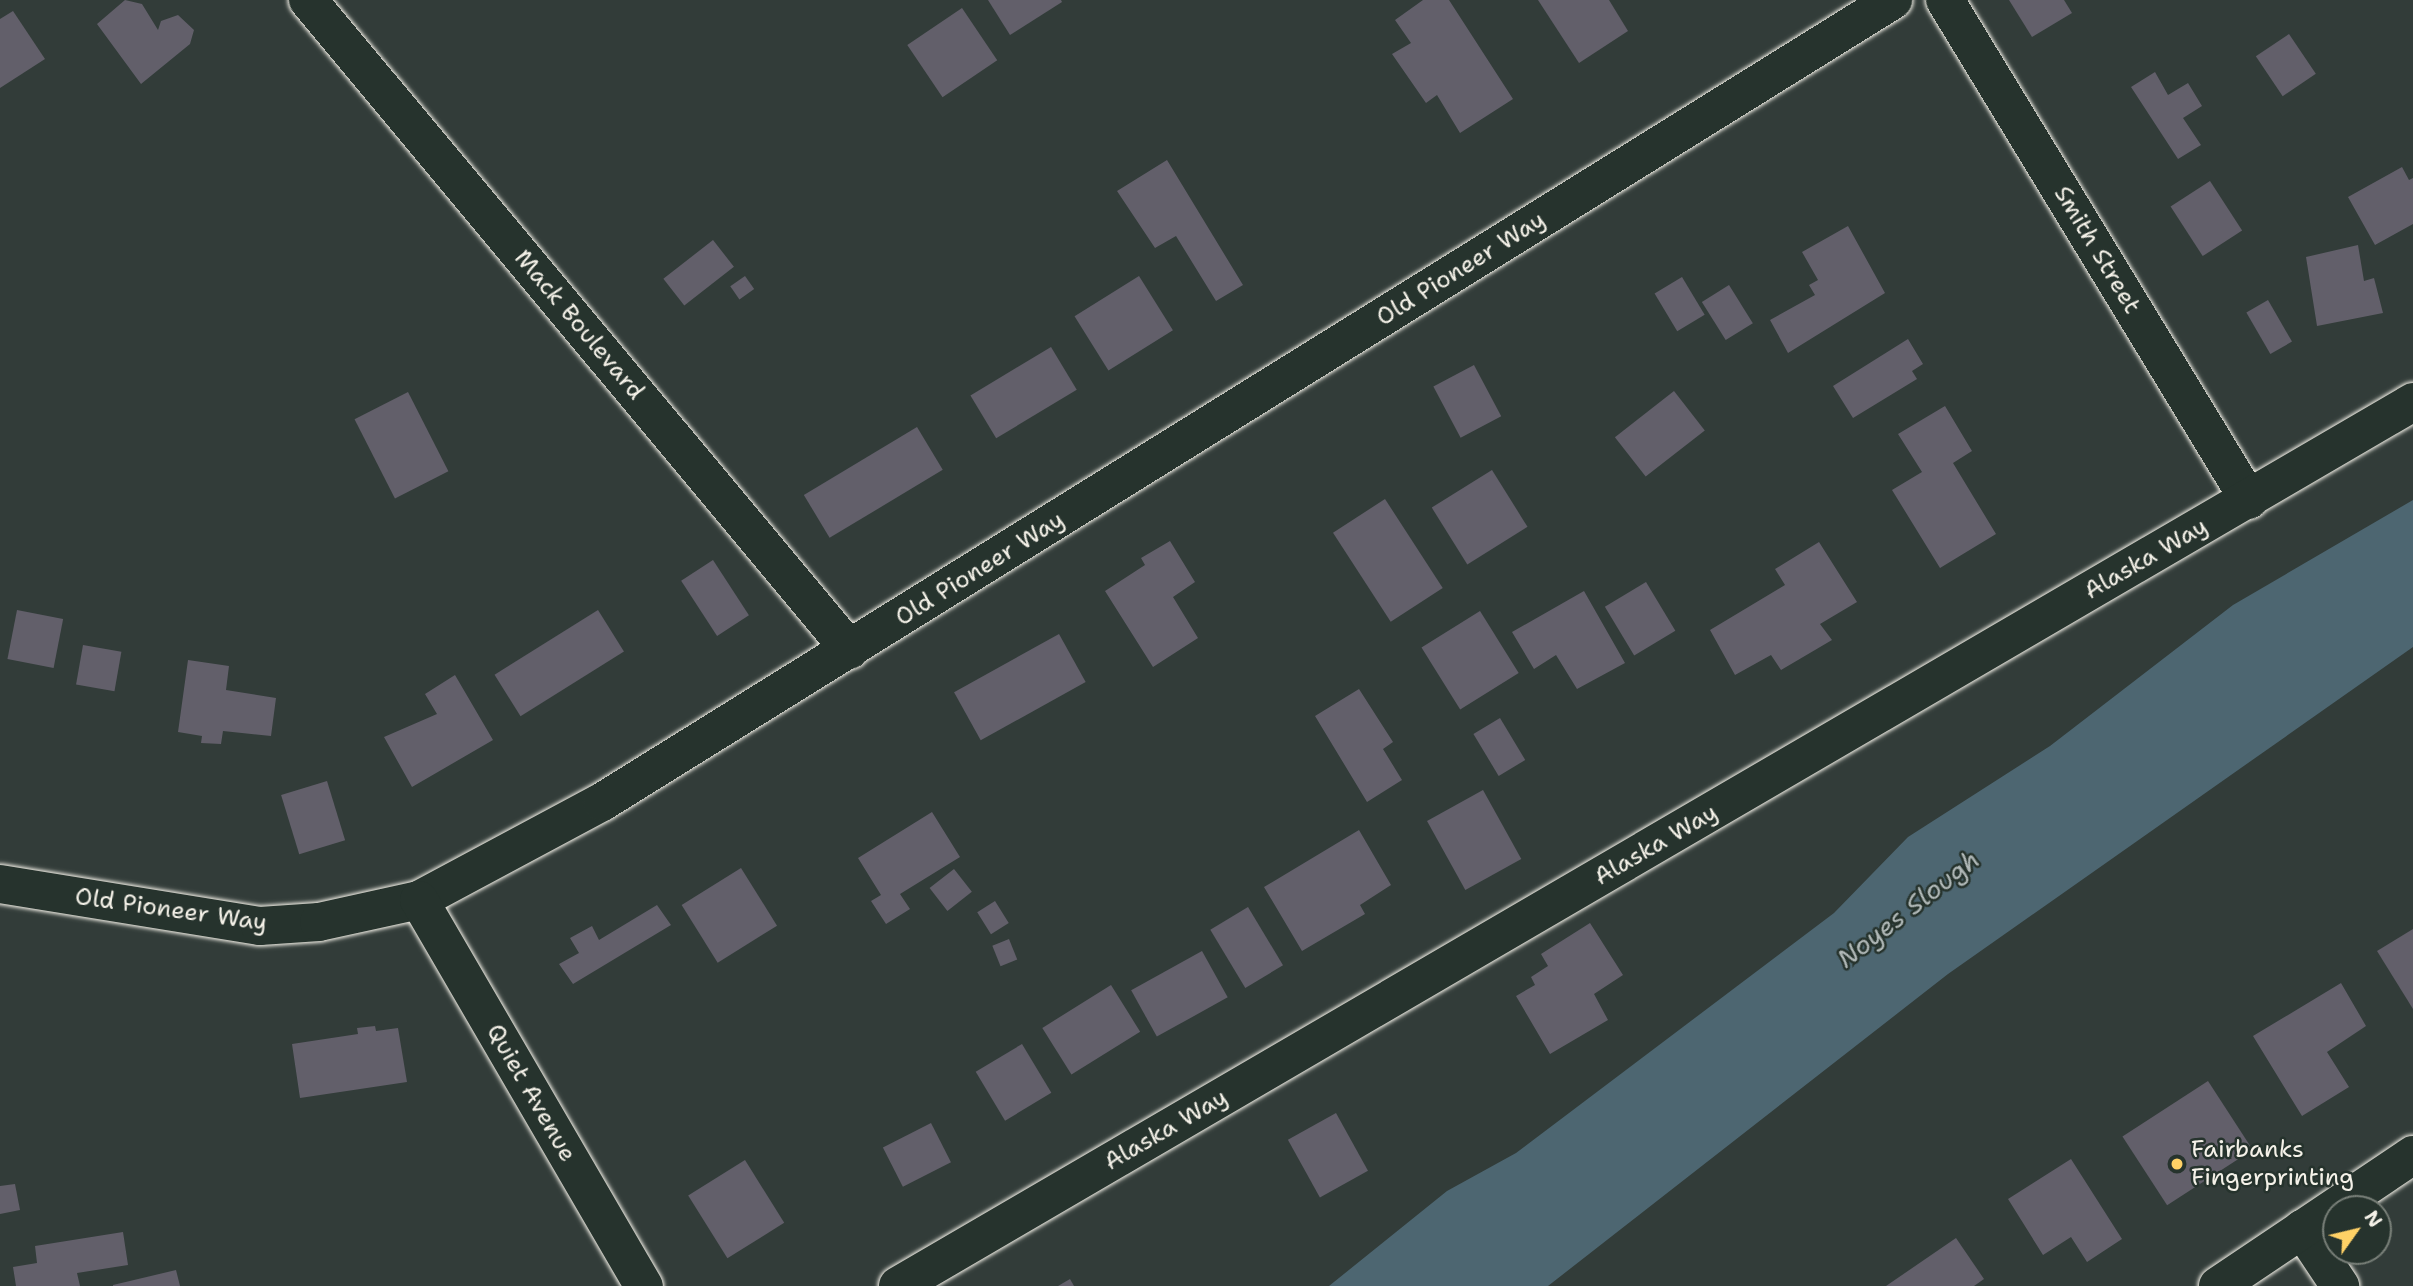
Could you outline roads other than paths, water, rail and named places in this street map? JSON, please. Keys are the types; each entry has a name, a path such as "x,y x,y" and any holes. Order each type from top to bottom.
{"street":[{"name":"Mack Boulevard","path":"308,0 850,650"},
{"name":"Old Pioneer Way","path":"0,884 260,926 319,922 419,900 602,802 1893,0"},
{"name":"Smith Street","path":"1944,0 2249,500"},
{"name":"Alaska Way","path":"898,1286 2413,402"},
{"name":"Quiet Avenue","path":"419,900 644,1286"},
{"path":"2218,1286 2413,1156"},
{"path":"2302,1229 2340,1286"}],"water":[{"name":"Noyes Slough","path":"2413,500 2413,647 1948,974 1548,1286 1329,1286 1447,1191 1516,1153 1834,913 1908,837 2050,746 2233,605"}],"place":[{"name":"Fairbanks Fingerprinting","path":"2177,1164"}]}
